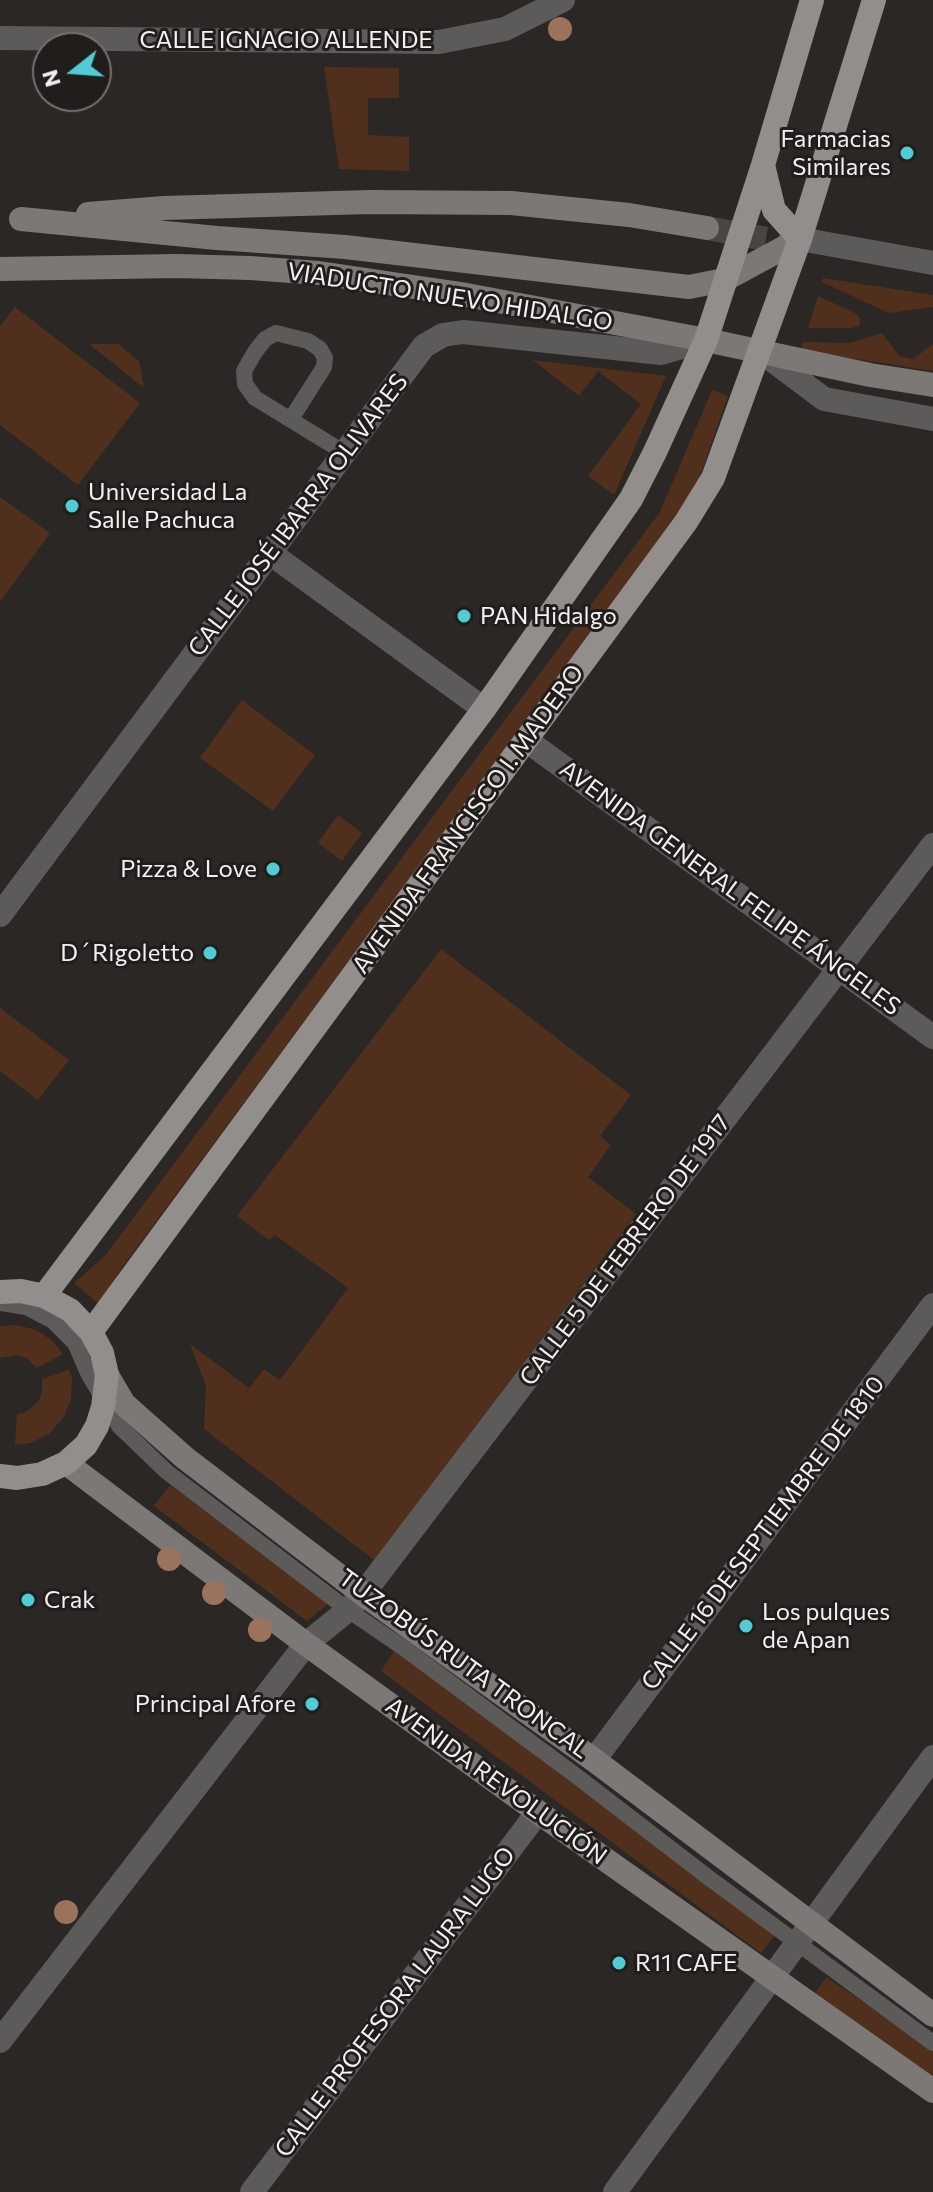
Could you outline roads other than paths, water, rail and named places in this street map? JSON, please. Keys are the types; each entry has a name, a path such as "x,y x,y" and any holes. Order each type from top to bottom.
{"main road":[{"path":"44,1296 484,709 631,499 706,340 812,0"},
{"name":"AVENIDA FRANCISCO I. MADERO","path":"91,1332 686,522 713,478 800,239 874,0"},
{"path":"10,219 345,247 689,287 724,280 800,239 774,210 763,165"},
{"path":"10,219 164,208 369,202 511,203 629,215 707,228"},
{"name":"VIADUCTO NUEVO HIDALGO","path":"0,269 191,267 319,273 461,294 933,385"},
{"path":"0,1292 21,1291 44,1296 70,1310 91,1332 102,1353 107,1375 124,1404 356,1602 594,1760 933,2015"},
{"path":"0,1476 17,1478 42,1474 66,1463 86,1445 97,1426 107,1375"},
{"name":"AVENIDA REVOLUCIÓN","path":"66,1463 306,1644 933,2091"}],"street":[{"name":"CALLE IGNACIO ALLENDE","path":"0,38 439,42 505,29 563,0"},
{"path":"800,239 933,263"},
{"name":"CALLE JOSÉ IBARRA OLIVARES","path":"0,915 424,346 443,335 463,332 661,353 706,340"},
{"path":"760,351 824,399 933,419"},
{"path":"270,553 484,709"},
{"name":"AVENIDA GENERAL FELIPE ÁNGELES","path":"526,740 933,1037"},
{"name":"CALLE 5 DE FEBRERO DE 1917","path":"0,2041 306,1644 356,1602 933,845"},
{"name":"CALLE 16 DE SEPTIEMBRE DE 1810","path":"594,1760 933,1305"},
{"path":"615,2192 933,1757"},
{"name":"CALLE PROFESORA LAURA LUGO","path":"252,2192 538,1812"}],"lane":[{"path":"291,419 324,367 325,358 320,349 308,341 276,333 265,339 255,352 244,371 245,384 255,398 345,453"},
{"name":"TUZOBÚS RUTA TRONCAL","path":"0,1303 26,1307 53,1321 75,1343 89,1375 119,1426 167,1472 356,1602 405,1649 933,2043"}],"tunnel":[{"path":"707,228 805,246"}],"place":[{"name":"Farmacias Similares","path":"907,153"},
{"name":"Universidad La Salle Pachuca","path":"72,506"},
{"name":"PAN Hidalgo","path":"464,616"},
{"name":"Pizza & Love","path":"273,869"},
{"name":"D´Rigoletto","path":"210,953"},
{"name":"Crak","path":"28,1600"},
{"name":"Los pulques de Apan","path":"746,1626"},
{"name":"Principal Afore","path":"312,1704"},
{"name":"R11 CAFE","path":"619,1963"}]}
